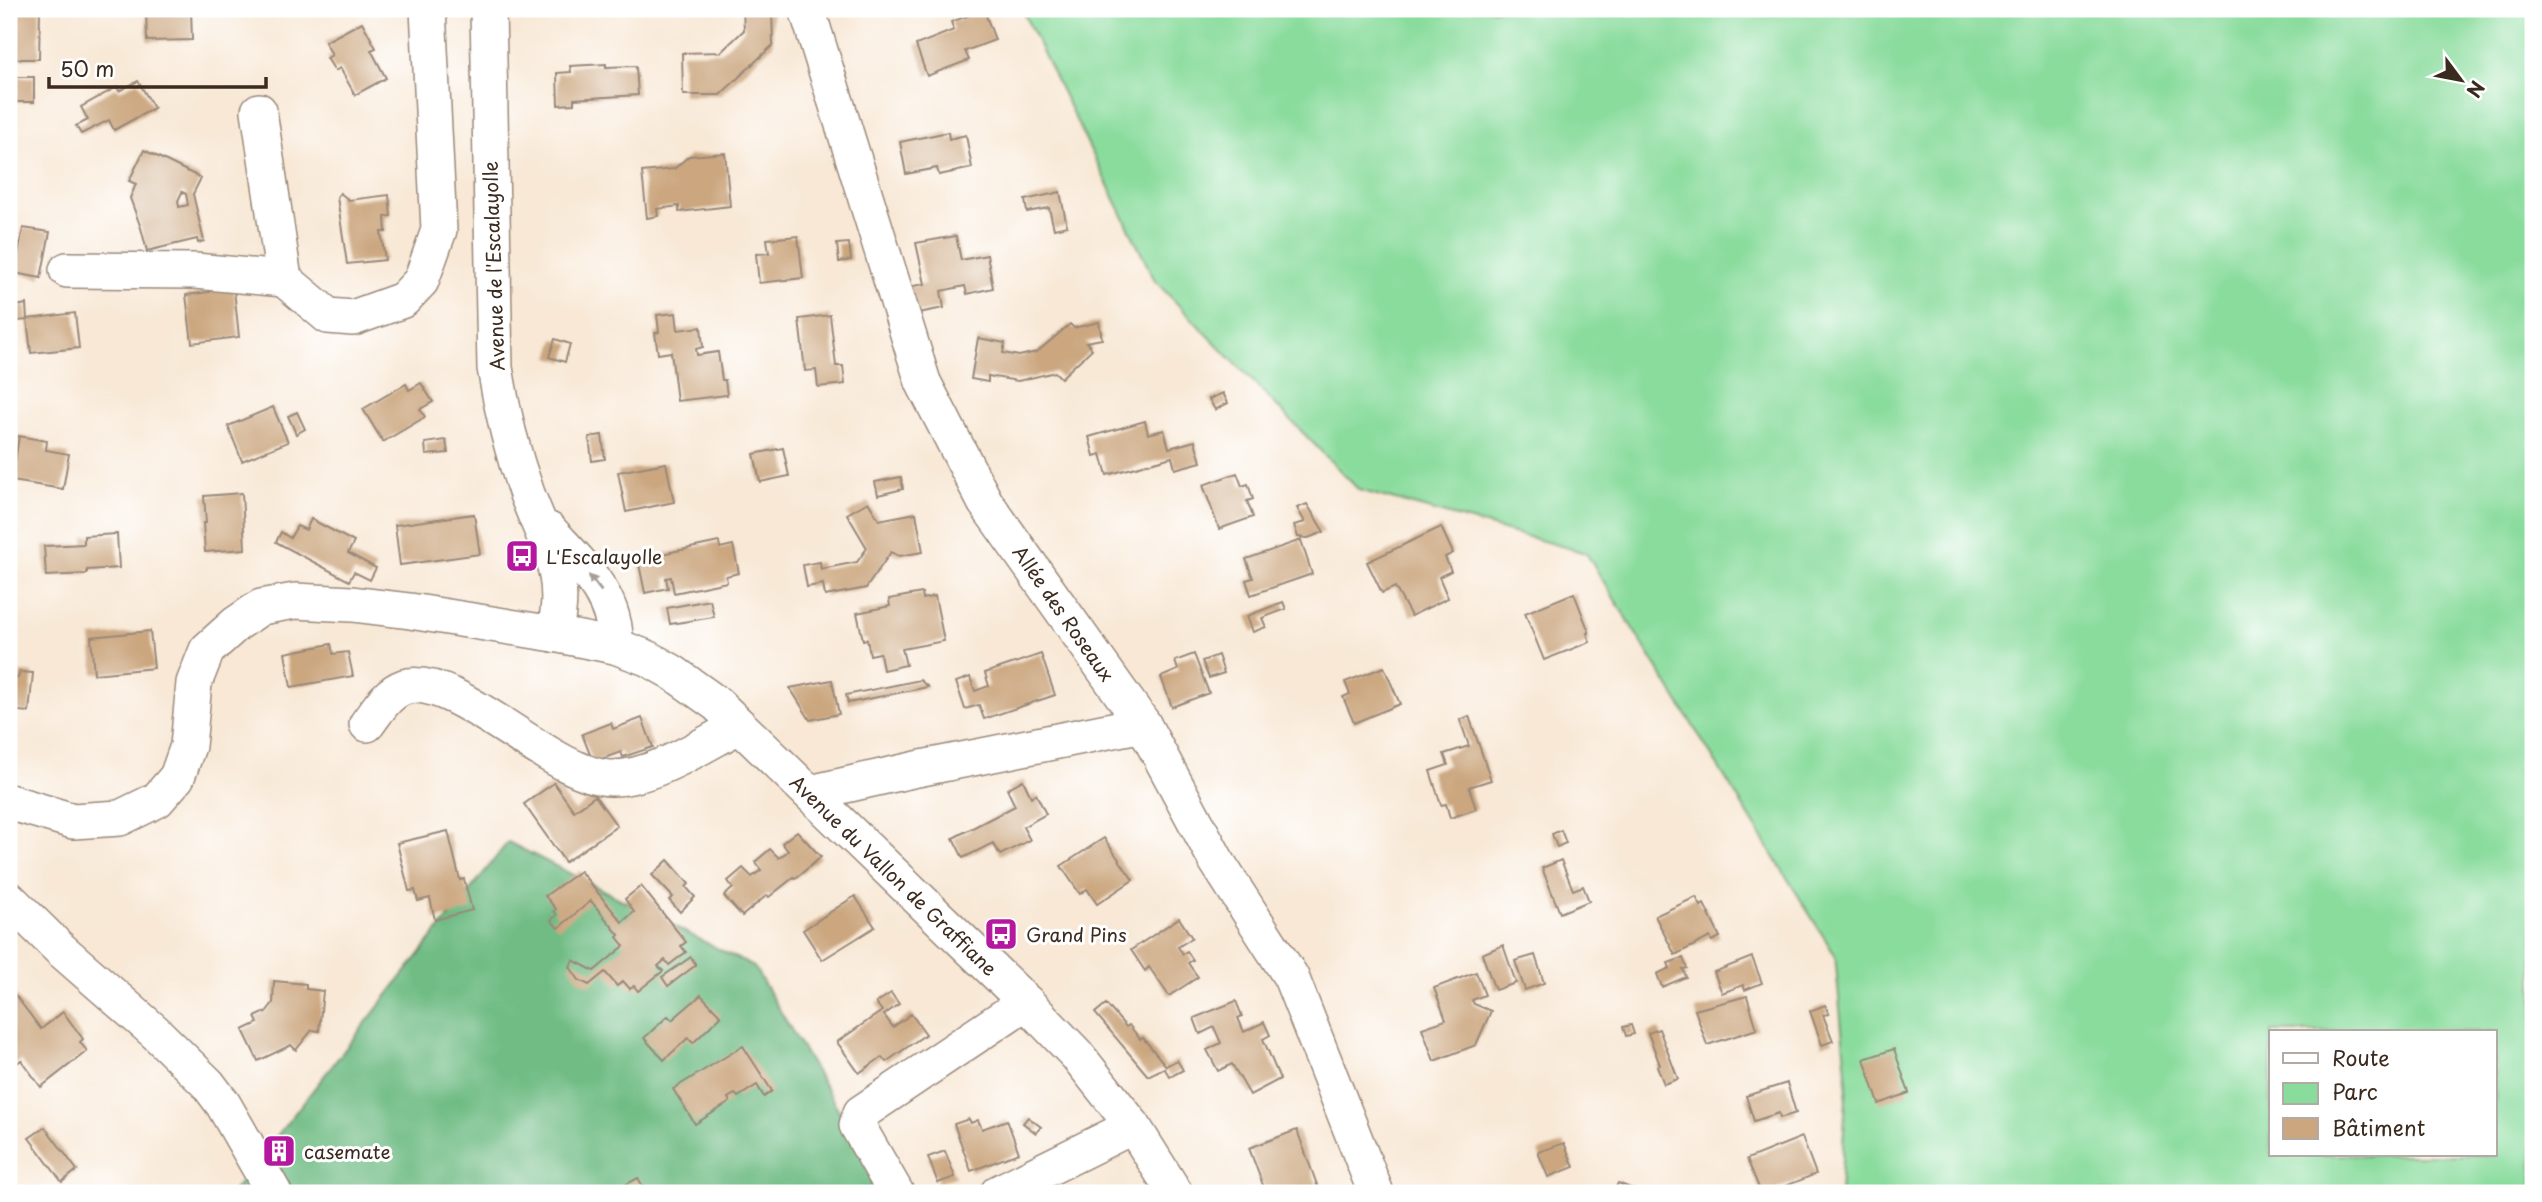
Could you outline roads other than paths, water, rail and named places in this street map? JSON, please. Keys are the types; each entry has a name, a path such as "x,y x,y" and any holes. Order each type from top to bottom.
{"street":[{"path":"67,270 195,271 284,279 328,316 354,318 403,300 421,282 439,230 428,9"},
{"name":"Avenue de l'Escalayolle","path":"488,9 495,368 504,421 560,582 561,600 554,634"},
{"name":"Allée des Roseaux","path":"807,9 923,382 985,502 1143,724 1216,860 1291,977 1376,1193"},
{"path":"259,111 284,279"},
{"name":"Avenue de l'Escalayolle","path":"537,518 605,596 616,629 615,646"},
{"name":"Avenue du Vallon de Graffiane","path":"9,802 73,821 120,818 157,800 177,777 188,746 194,683 207,650 236,624 261,607 295,601 352,604 554,634 615,646 647,658 694,686 810,793 1026,1002 1077,1055 1133,1126 1175,1193"},
{"path":"367,724 390,695 405,687 426,685 453,696 581,771 611,778 658,767 739,726"},
{"path":"810,793 1143,724"},
{"path":"9,900 155,1032 208,1084 223,1104 274,1193"},
{"path":"896,1193 857,1125 861,1113 1026,1002"},
{"path":"998,1193 1133,1126"}],"place":[{"name":"L'Escalayolle","path":"522,556"},
{"name":"Grand Pins","path":"1001,934"},
{"name":"casemate","path":"279,1151"}]}
